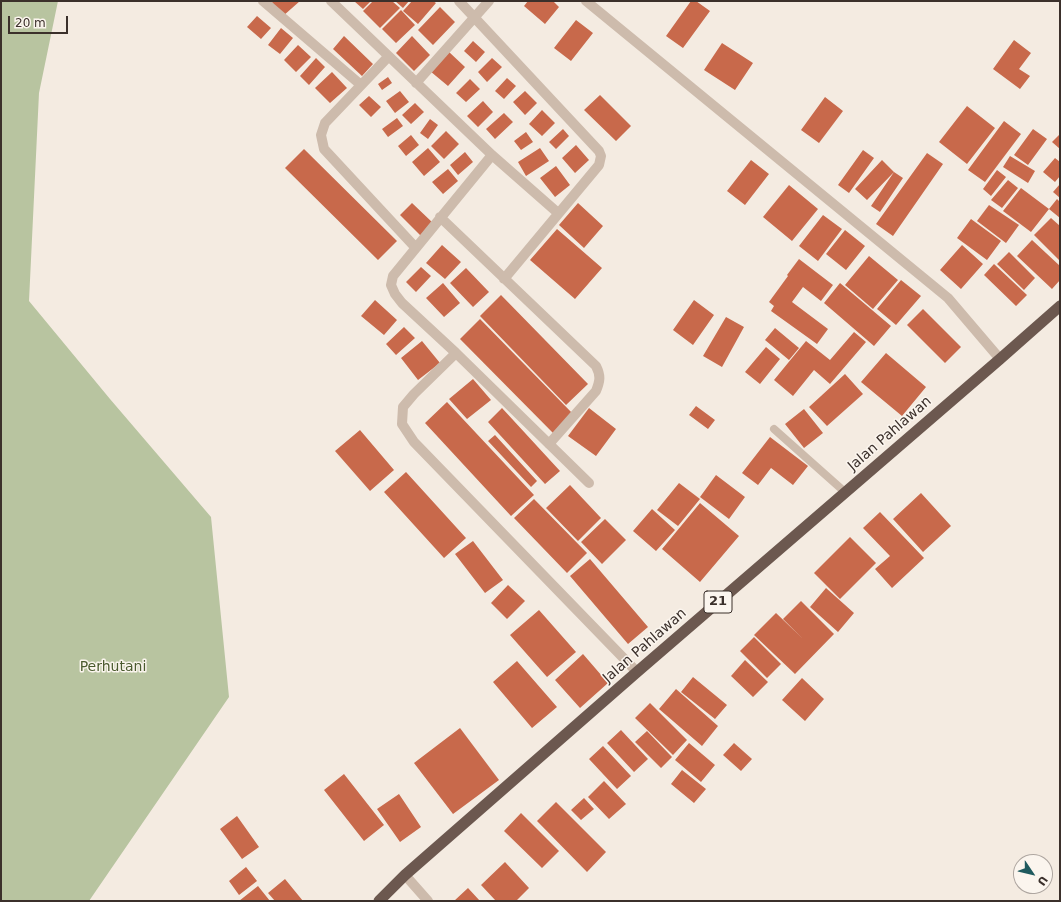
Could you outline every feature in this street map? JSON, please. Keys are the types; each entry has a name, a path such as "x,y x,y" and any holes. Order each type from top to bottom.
{"highway":[{"name":"Jalan Pahlawan","path":"378,901 405,875 637,672 846,493 1060,306"}],"street":[{"path":"263,1 361,85"},
{"path":"331,1 388,57 558,214"},
{"path":"459,1 599,151 601,156 599,165 504,280"},
{"path":"416,83 489,1"},
{"path":"586,1 948,298 1000,359"},
{"path":"388,57 325,123 321,135 324,149 415,247"},
{"path":"492,154 415,247 393,276 391,285 394,294 402,303 456,353 589,482"},
{"path":"440,217 504,280 596,366 600,374 600,382 596,391 549,444"},
{"path":"456,353 414,394 403,407 402,424 414,442 637,672"},
{"path":"405,875 428,901"}],"lane":[{"path":"774,429 846,493"}],"green space":[{"name":"Perhutani","path":"1,1 58,1 39,93 29,301 110,399 211,517 229,697 89,901 1,901"}],"building":[{"path":"271,1 300,1 283,16"},
{"path":"354,1 371,1 363,9"},
{"path":"373,1 392,1 400,8 380,28 363,11"},
{"path":"395,1 409,1 403,8"},
{"path":"412,1 433,1 436,3 418,24 403,11"},
{"path":"528,1 553,1 559,7 545,24 524,6"},
{"path":"691,1 696,1 710,11 683,48 666,36"},
{"path":"440,7 455,22 433,45 418,30"},
{"path":"401,10 415,25 396,43 382,29"},
{"path":"257,16 271,28 261,39 247,27"},
{"path":"576,20 593,33 571,61 554,48"},
{"path":"281,28 293,38 280,54 268,45"},
{"path":"344,36 373,64 362,76 333,49"},
{"path":"412,36 430,55 414,71 396,53"},
{"path":"1014,40 1031,53 1019,69 1030,76 1020,89 993,69"},
{"path":"473,41 485,52 476,62 464,51"},
{"path":"722,43 753,63 735,90 704,70"},
{"path":"298,45 311,57 296,72 284,60"},
{"path":"448,51 465,67 448,86 430,71"},
{"path":"316,58 325,67 309,85 300,76"},
{"path":"492,58 502,67 487,82 478,72"},
{"path":"332,72 347,88 330,103 315,88"},
{"path":"388,77 392,83 382,90 378,84"},
{"path":"507,78 516,86 504,99 495,91"},
{"path":"470,79 480,89 466,102 456,93"},
{"path":"400,91 409,102 395,113 386,101"},
{"path":"525,91 537,103 525,115 513,102"},
{"path":"600,95 631,126 616,141 584,110"},
{"path":"369,96 381,107 371,117 359,105"},
{"path":"825,97 843,111 819,143 801,130"},
{"path":"483,101 493,112 478,127 467,116"},
{"path":"415,103 424,112 411,124 402,115"},
{"path":"967,106 995,128 967,164 939,142"},
{"path":"542,110 555,123 542,136 529,124"},
{"path":"504,113 513,122 495,139 486,129"},
{"path":"397,118 403,126 388,137 382,129"},
{"path":"430,119 438,125 428,139 420,133"},
{"path":"1004,121 1021,134 985,182 968,170"},
{"path":"563,129 569,136 556,149 549,142"},
{"path":"1033,129 1047,139 1028,165 1014,155"},
{"path":"446,131 459,144 444,159 431,146"},
{"path":"526,132 533,142 521,150 514,141"},
{"path":"1060,134 1060,149 1052,142"},
{"path":"411,135 419,145 406,156 398,146"},
{"path":"576,145 589,160 575,173 562,158"},
{"path":"428,148 440,162 424,176 412,162"},
{"path":"540,148 549,161 526,176 518,162"},
{"path":"304,149 397,241 378,260 285,168"},
{"path":"863,150 874,158 849,193 838,185"},
{"path":"465,152 473,162 458,175 450,165"},
{"path":"927,153 943,164 893,236 876,224"},
{"path":"1010,156 1035,171 1028,183 1003,167"},
{"path":"1055,158 1060,162 1060,176 1055,182 1043,172"},
{"path":"751,160 769,174 745,205 727,191"},
{"path":"882,160 894,172 867,200 855,189"},
{"path":"556,166 570,185 555,197 540,178"},
{"path":"448,169 458,181 443,194 432,182"},
{"path":"997,170 1006,177 991,196 983,189"},
{"path":"894,172 903,178 880,212 871,206"},
{"path":"1008,180 1018,188 1002,208 991,200"},
{"path":"1060,184 1060,198 1053,192"},
{"path":"789,185 818,209 792,241 763,217"},
{"path":"1021,188 1049,209 1031,232 1003,211"},
{"path":"1057,199 1060,202 1060,218 1049,209"},
{"path":"412,203 433,223 421,236 400,215"},
{"path":"578,203 603,226 584,248 559,225"},
{"path":"989,205 1019,225 1006,243 977,221"},
{"path":"823,215 842,229 818,261 799,246"},
{"path":"1051,218 1060,226 1060,261 1034,235"},
{"path":"971,219 1001,241 987,260 957,238"},
{"path":"557,229 602,268 575,299 530,260"},
{"path":"845,230 865,246 846,270 826,254"},
{"path":"1032,240 1060,266 1060,280 1052,289 1017,256"},
{"path":"442,245 461,262 445,279 426,263"},
{"path":"962,245 983,264 961,289 940,270"},
{"path":"1009,252 1035,278 1024,290 997,264"},
{"path":"869,256 898,280 873,309 845,285"},
{"path":"799,259 833,285 821,301 803,287 792,302 828,329 817,344 771,311 774,306 769,302"},
{"path":"994,264 1027,295 1016,306 984,275"},
{"path":"421,267 431,276 416,292 406,282"},
{"path":"466,268 489,292 473,307 450,283"},
{"path":"901,280 921,296 896,325 877,309"},
{"path":"443,283 460,303 444,317 426,298"},
{"path":"840,283 891,326 874,346 824,303"},
{"path":"501,295 588,384 566,405 480,316"},
{"path":"375,300 397,320 384,335 361,316"},
{"path":"694,300 714,315 693,345 673,330"},
{"path":"923,309 961,347 945,363 907,325"},
{"path":"726,317 744,327 722,367 703,356"},
{"path":"480,319 573,414 553,433 460,339"},
{"path":"404,327 415,338 396,355 386,344"},
{"path":"775,328 799,348 789,360 765,340"},
{"path":"854,332 866,342 830,384 814,370 793,396 774,380 806,341 830,360"},
{"path":"422,341 440,363 418,380 401,358"},
{"path":"766,347 780,359 760,384 745,372"},
{"path":"886,353 926,387 902,416 861,382"},
{"path":"845,374 863,394 827,426 809,407"},
{"path":"473,379 491,400 467,419 449,399"},
{"path":"447,402 534,495 511,516 425,423"},
{"path":"696,406 715,420 708,429 689,415"},
{"path":"502,408 560,471 545,484 488,422"},
{"path":"589,408 616,429 596,456 568,436"},
{"path":"804,409 823,433 804,448 785,424"},
{"path":"360,430 394,470 370,491 335,451"},
{"path":"495,435 537,481 531,487 488,441"},
{"path":"770,437 808,466 793,485 771,468 758,485 742,473"},
{"path":"406,472 466,538 444,558 384,492"},
{"path":"716,475 745,497 729,519 700,497"},
{"path":"679,483 700,499 678,526 657,510"},
{"path":"570,485 601,518 578,541 546,508"},
{"path":"921,493 951,526 923,552 893,519"},
{"path":"534,499 587,553 567,573 514,518"},
{"path":"700,503 739,536 700,582 662,549"},
{"path":"652,509 675,530 656,551 633,531"},
{"path":"880,512 924,558 892,588 875,569 890,556 863,528"},
{"path":"605,519 626,540 602,564 581,542"},
{"path":"850,537 876,563 840,599 814,573"},
{"path":"473,541 503,580 485,593 455,554"},
{"path":"590,559 648,627 628,644 570,576"},
{"path":"508,585 525,601 507,619 491,603"},
{"path":"826,588 854,613 838,632 810,607"},
{"path":"801,601 834,634 795,674 754,635 776,613 802,638 783,619"},
{"path":"539,610 576,652 547,677 510,635"},
{"path":"754,637 781,664 767,678 740,651"},
{"path":"583,654 608,683 580,708 555,680"},
{"path":"745,660 768,682 753,697 731,676"},
{"path":"517,661 557,707 532,728 493,682"},
{"path":"693,677 727,705 715,719 681,692"},
{"path":"802,678 824,699 805,721 782,700"},
{"path":"676,689 718,726 702,746 659,709"},
{"path":"650,703 687,740 673,755 635,718"},
{"path":"460,728 499,780 453,814 414,763"},
{"path":"621,730 648,759 634,772 607,743"},
{"path":"647,731 672,757 661,768 635,742"},
{"path":"689,743 715,765 701,782 675,760"},
{"path":"734,743 752,759 741,771 723,755"},
{"path":"603,746 631,776 617,789 589,759"},
{"path":"682,770 706,789 694,803 671,784"},
{"path":"344,774 384,825 364,841 324,790"},
{"path":"604,781 626,804 609,819 588,797"},
{"path":"399,794 421,827 400,842 377,809"},
{"path":"584,798 594,809 581,820 571,810"},
{"path":"556,802 606,852 587,872 537,821"},
{"path":"521,813 559,851 542,868 504,831"},
{"path":"237,816 259,847 242,859 220,829"},
{"path":"505,862 529,888 516,901 496,901 481,885"},
{"path":"246,867 257,881 239,895 229,881"},
{"path":"285,879 303,901 275,901 268,893"},
{"path":"258,886 270,901 239,901"},
{"path":"468,888 480,901 454,901"}]}
